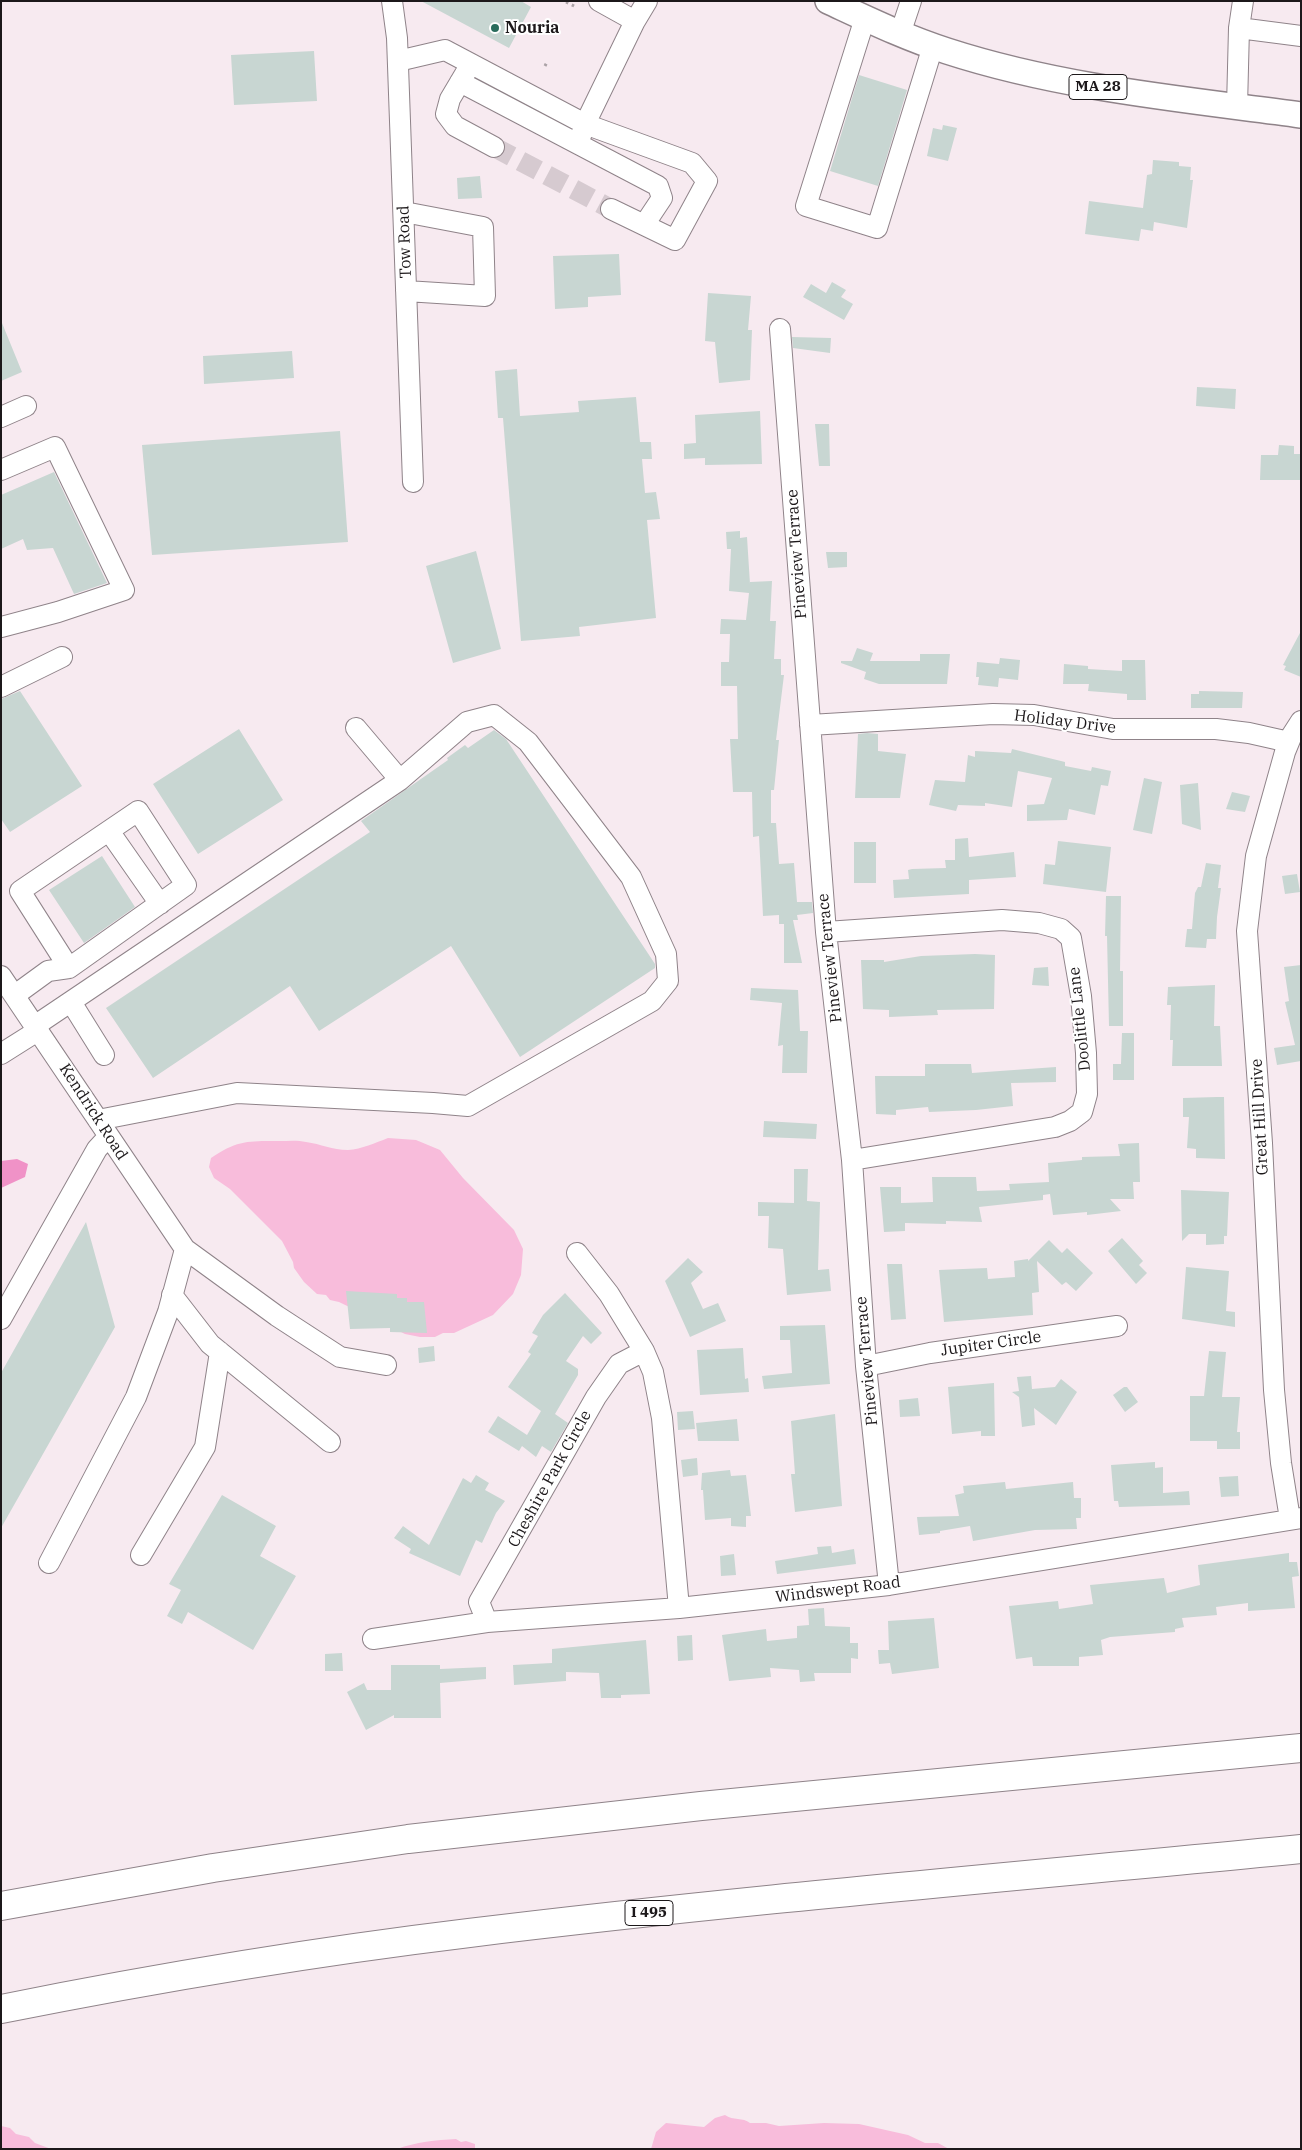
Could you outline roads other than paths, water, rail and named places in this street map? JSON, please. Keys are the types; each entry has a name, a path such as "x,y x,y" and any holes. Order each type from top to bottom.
{"highway":[{"path":"1,1906 232,1865 408,1838 701,1806 1301,1748"},
{"name":"I 495","path":"1,2009 263,1963 468,1933 1301,1849"}],"main road":[{"name":"MA 28","path":"828,1 900,34 994,65 1081,85 1301,115"}],"street":[{"name":"Tow Road","path":"392,1 398,61 413,482"},
{"path":"599,1 636,21"},
{"path":"578,144 585,124 647,1"},
{"path":"900,34 911,1"},
{"path":"1237,107 1239,28 1243,1"},
{"path":"865,18 806,206 877,228 933,46"},
{"path":"1239,28 1301,36"},
{"path":"398,61 445,50 585,124 692,163 707,181 675,240 612,209"},
{"path":"471,64 450,99 446,114 455,126 494,147"},
{"path":"460,82 658,186 662,198 644,225"},
{"path":"404,212 484,227 485,296 406,291"},
{"name":"Pineview Terrace","path":"780,330 826,932 852,1160 866,1366 889,1585"},
{"path":"1,417 26,406"},
{"path":"1,470 55,447 124,590 58,612 1,627"},
{"path":"1,687 62,657"},
{"name":"Holiday Drive","path":"810,725 994,714 1034,715 1113,729 1216,728 1289,742"},
{"path":"1,1054 71,1002 400,780 467,722 494,715 528,742 630,877 666,954 668,981 652,1002 468,1106 434,1102 237,1093 103,1128 97,1148 1,1319"},
{"name":"Great Hill Drive","path":"1296,1519 1281,1463 1274,1390 1262,1143 1247,931 1256,856 1289,742 1301,721"},
{"path":"356,728 400,780"},
{"path":"15,996 48,971 69,968 186,885 138,811 20,891 69,968"},
{"path":"109,831 160,904"},
{"name":"Doolittle Lane","path":"826,932 1002,920 1039,923 1061,929 1070,938 1080,996 1086,1053 1087,1094 1082,1112 1070,1121 1055,1127 852,1160"},
{"name":"Kendrick Road","path":"1,976 38,1027 103,1128 185,1249 278,1316 340,1357 386,1365"},
{"path":"71,1002 104,1055"},
{"path":"49,1563 136,1397 168,1312 185,1249"},
{"path":"577,1253 609,1294 644,1351 653,1372 662,1418 679,1608"},
{"path":"172,1295 210,1344 330,1442"},
{"name":"Jupiter Circle","path":"866,1366 930,1353 1117,1326"},
{"name":"Cheshire Park Circle","path":"487,1622 479,1602 574,1434 618,1364 644,1351"},
{"path":"141,1555 205,1447 220,1352"},
{"name":"Windswept Road","path":"373,1639 487,1622 679,1608 889,1585 1296,1519"}],"tunnel":[{"path":"494,147 611,209"}],"place":[{"name":"Nouria","path":"495,28"}]}
